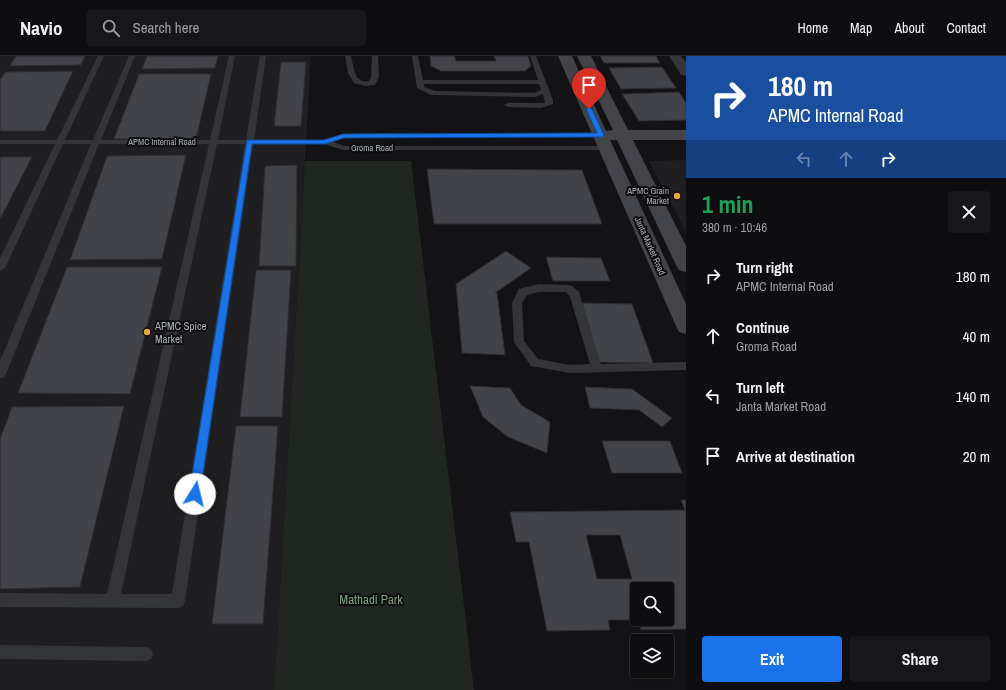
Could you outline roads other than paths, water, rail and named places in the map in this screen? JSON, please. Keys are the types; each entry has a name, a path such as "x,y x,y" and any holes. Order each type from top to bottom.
{"main road":[{"name":"Janta Market Road","path":"565,56 686,326"},
{"path":"584,56 686,265"},
{"name":"Groma Road","path":"626,142 686,135"},
{"name":"Groma Road","path":"603,142 626,142 686,148"}],"street":[{"path":"675,56 686,72"}],"lane":[{"path":"0,268 102,56"},
{"path":"0,374 132,56"},
{"path":"113,600 232,56"},
{"path":"0,600 178,601 263,56"},
{"path":"348,56 353,76 356,82 361,85 372,83 375,77 375,56"},
{"path":"415,56 421,88 434,93 535,95 545,91"},
{"path":"508,105 541,106 549,104 549,100 532,56"},
{"path":"420,82 542,82"},
{"name":"Groma Road","path":"325,142 343,136 603,142"},
{"name":"APMC Internal Road","path":"0,142 325,142"},
{"name":"Groma Road","path":"325,142 343,148 603,142"},
{"path":"598,369 575,295 569,289 539,288 523,292 517,303 519,342 535,363 570,369 598,369 686,366"},
{"path":"0,652 146,654"}],"place":[{"name":"APMC Grain Market","path":"677,196"},
{"name":"APMC Spice Market","path":"147,332"}],"park label":[{"name":"Mathadi Park","path":"371,599"}]}
